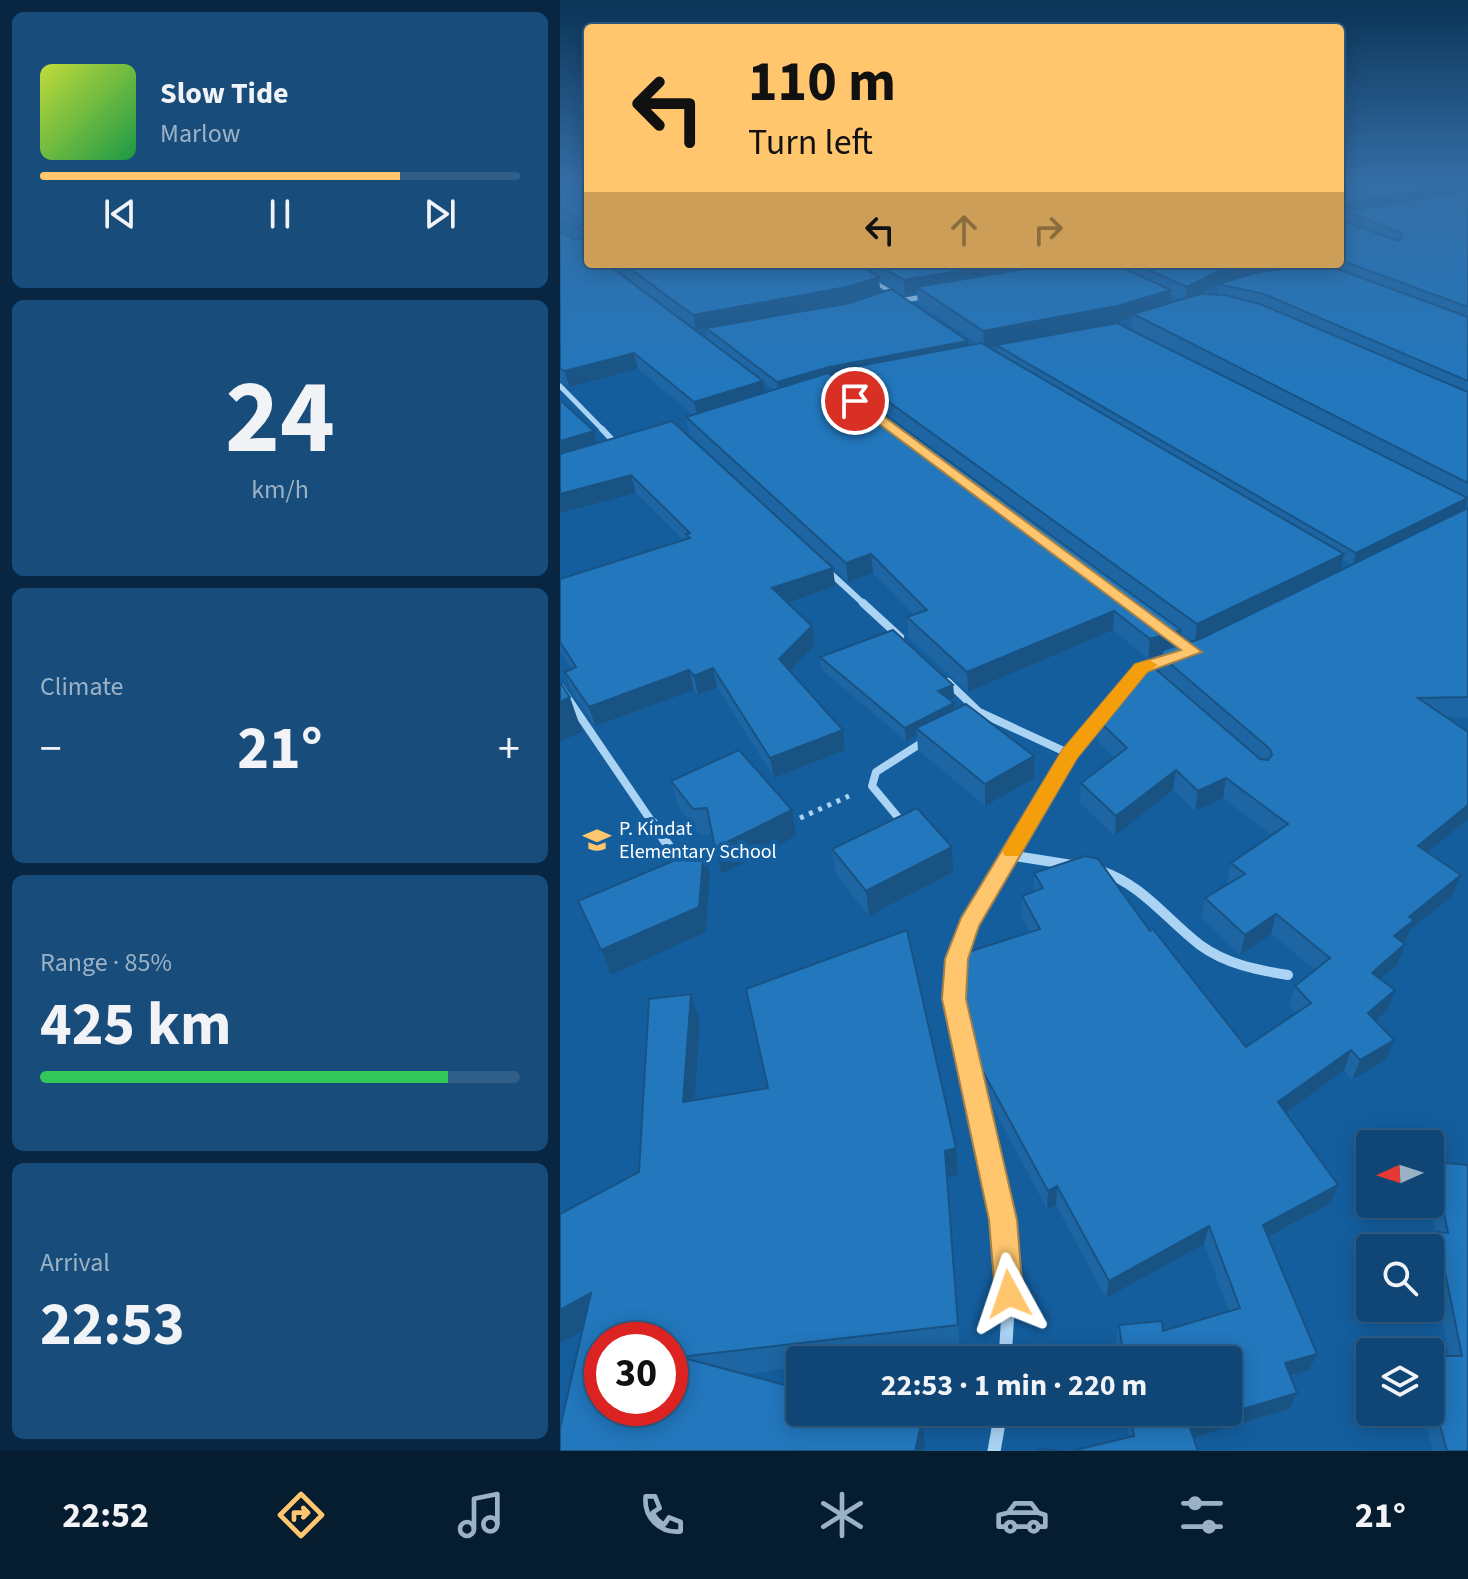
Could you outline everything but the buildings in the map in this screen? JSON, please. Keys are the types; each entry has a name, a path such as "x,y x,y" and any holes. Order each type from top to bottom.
{"street":[{"path":"868,278 917,308"},
{"path":"878,298 892,293"},
{"path":"905,300 935,295"},
{"path":"560,386 618,446"},
{"path":"604,451 632,442"},
{"path":"821,565 912,649"},
{"path":"1006,1346 1009,1294 1003,1220 954,999 956,959 969,924 1070,754 1141,668 1181,656"},
{"path":"1141,668 1152,677"},
{"path":"946,680 979,712 1070,754"},
{"path":"560,687 681,864 692,859"},
{"path":"967,718 979,712"},
{"path":"897,816 872,786 876,772 930,738"},
{"path":"1009,855 1111,873 1215,955 1252,969 1288,975"},
{"path":"994,1451 998,1426"}],"path":[{"path":"800,818 872,786"}],"slow traffic":[{"path":"1012,851 1070,754 1141,668 1149,665"}],"place":[{"name":"P. Kindat Elementary School","path":"597,840"}],"route":[{"path":"855,401 1194,652 1141,668 1070,754 969,924 956,959 954,999 1003,1220 1009,1294"}]}
